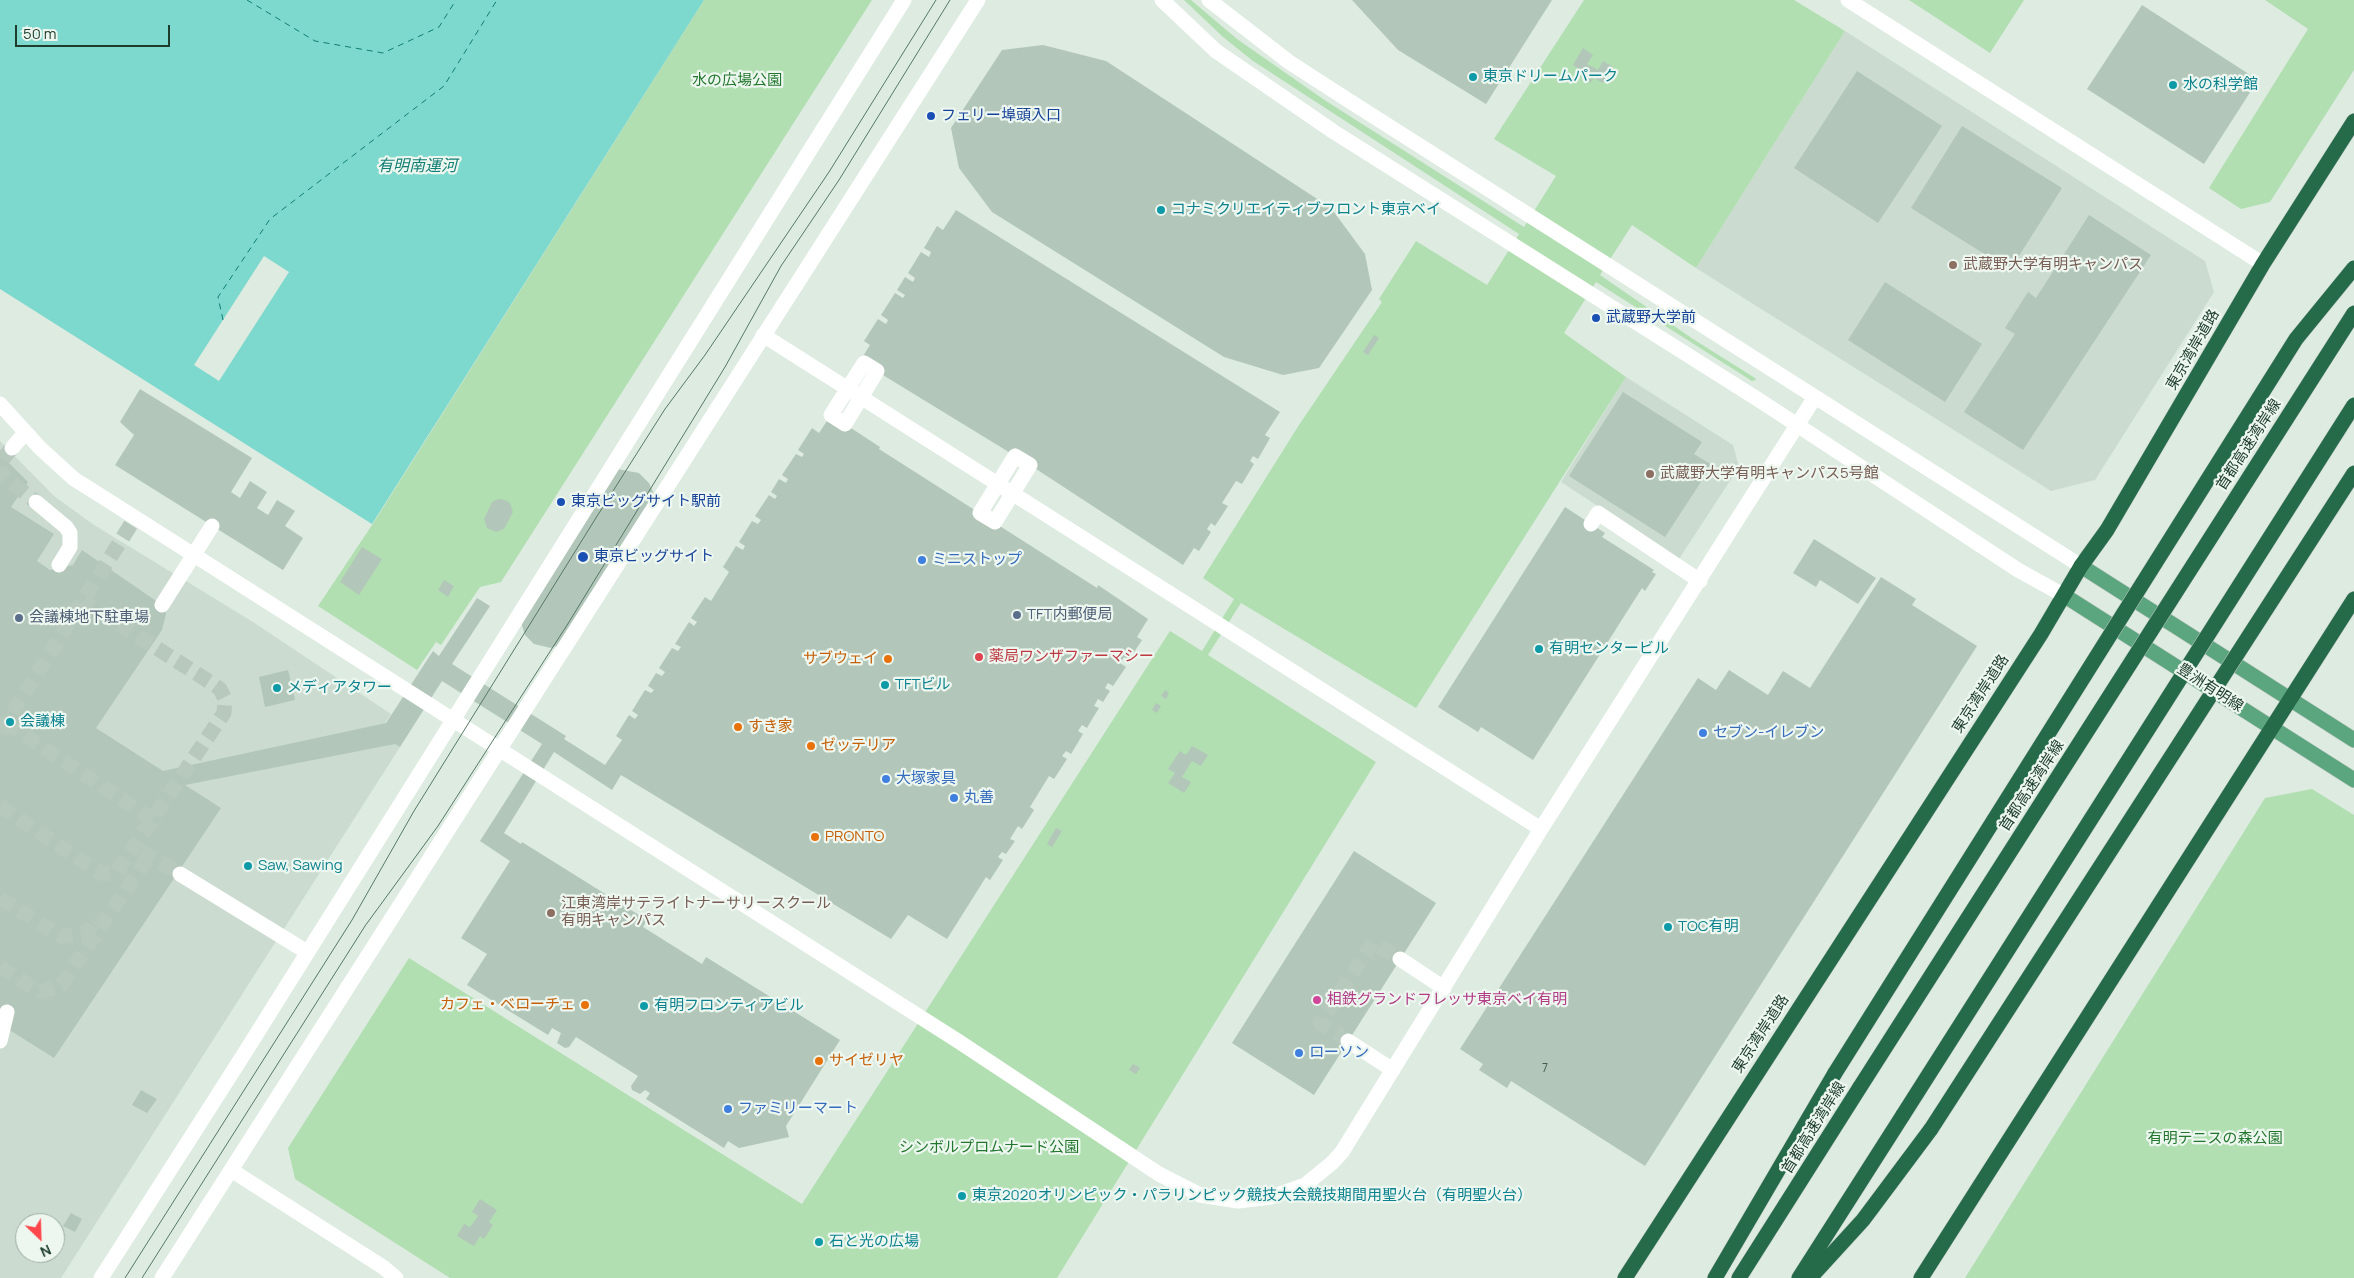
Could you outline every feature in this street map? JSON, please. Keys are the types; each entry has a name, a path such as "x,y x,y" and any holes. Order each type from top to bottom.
{"highway":[{"name":"東京湾岸道路","path":"1625,1278 2065,596 2081,566 2107,530 2263,264 2354,121"},
{"path":"1715,1278 1835,1073 2292,346 2354,268"},
{"name":"首都高速湾岸線","path":"1739,1278 2354,313"},
{"path":"1799,1278 2354,405"},
{"path":"1810,1278 1863,1220 1931,1129 2354,473"},
{"path":"1921,1278 2354,599"}],"main road":[{"path":"2081,566 2354,740"},
{"name":"豊洲有明線","path":"2065,596 2354,780"}],"street":[{"path":"101,1278 904,0"},
{"path":"162,1278 978,0"},
{"path":"1162,0 1216,51 1334,132 1797,426 2018,570 2065,596"},
{"path":"1209,0 1289,62 1778,371 1815,397 2081,566"},
{"path":"1848,0 2263,264"},
{"path":"763,335 1541,829"},
{"path":"0,404 25,433 74,479 941,1030 1159,1174 1200,1195 1223,1200 1252,1201 1280,1195 1305,1185 1332,1163 1342,1152 1541,829 1815,397"},
{"path":"12,448 25,433"},
{"path":"36,502 70,532 70,547 59,564"},
{"path":"1591,524 1598,513 1700,581"},
{"path":"162,605 212,526"},
{"path":"180,874 307,952"},
{"path":"1400,960 1444,988"},
{"path":"0,1041 7,1012"},
{"path":"1348,1041 1394,1070"},
{"path":"231,1170 383,1267 396,1278"}],"shaded area":[{"name":"武蔵野大学有明キャンパス","path":"1845,31 2205,261 2214,292 2095,480 2051,491 1696,268"},
{"name":"武蔵野大学有明キャンパス5号館","path":"1626,377 1733,445 1739,467 1679,559 1561,482"},
{"path":"0,441 54,496 94,525 253,622 391,714 378,733 400,747 61,1278 0,1278"}],"green space":[{"name":"水の広場公園","path":"704,0 872,0 501,582 480,587 441,645 436,642 417,670 318,606 372,525"},
{"name":"シンボルプロムナード公園","path":"1184,0 1191,0 1237,39 1323,99 1524,227 1556,176 1494,139 1584,0 1794,0 1845,31 1696,268 1632,225 1600,275 1756,380 1752,381 1596,282 1564,333 1626,377 1416,708 1241,603 1208,655 1376,762 1057,1278 450,1278 295,1179 288,1148 409,958 802,1204 1170,631 1202,651 1234,599 1203,578 1299,425 1382,302 1379,299 1416,241 1487,285 1519,234 1253,61 1223,37"},
{"path":"1909,0 2024,0 1990,53"},
{"path":"2265,0 2354,0 2354,70 2270,202 2241,209 2209,188 2308,29"},
{"name":"有明テニスの森公園","path":"2312,789 2354,815 2354,1278 1965,1278 2265,798"}],"water":[{"name":"有明南運河","path":"0,0 704,0 372,524 0,289"}],"pier":[{"path":"264,256 289,272 219,381 194,365"}],"building":[{"name":"東京ドリームパーク","path":"1352,0 1552,0 1486,104 1398,50"},
{"name":"水の科学館","path":"2142,5 2258,80 2204,164 2087,89"},
{"name":"コナミクリエイティブフロント東京ベイ","path":"1043,45 1106,61 1331,208 1365,254 1372,290 1319,368 1283,375 1224,357 992,212 959,168 951,128 1002,50"},
{"path":"1583,48 1593,55 1587,64 1598,70 1603,61 1613,67 1603,83 1594,78 1590,83 1579,76 1582,71 1573,65"},
{"path":"1857,71 1942,126 1878,223 1794,168"},
{"path":"1962,126 2062,188 2010,270 1911,208"},
{"path":"956,210 1280,412 1265,435 1270,438 1258,459 1253,456 1250,461 1254,464 1242,484 1236,481 1222,503 1228,506 1215,526 1211,523 1207,529 1211,532 1199,551 1194,548 1183,565 1030,465 860,361 870,345 864,341 878,319 886,324 888,320 881,315 895,293 903,298 905,295 897,290 905,277 913,282 915,278 908,273 921,252 929,257 931,252 924,248 937,226 943,230"},
{"path":"2089,215 2151,255 2023,450 1964,412 2015,334 2005,328 2028,292 2036,298"},
{"path":"1885,282 1982,344 1945,402 1848,340"},
{"path":"1374,335 1379,338 1368,355 1363,352"},
{"path":"140,389 252,458 231,492 240,498 250,481 267,492 257,508 268,515 277,500 295,511 285,526 303,538 283,570 115,465 134,435 120,422"},
{"name":"武蔵野大学有明キャンパス5号館","path":"1623,392 1702,442 1694,454 1712,465 1665,537 1569,476"},
{"path":"831,415 880,447 879,449 1097,588 1098,585 1148,619 1137,637 1142,640 1129,660 1124,657 1120,663 1126,667 1113,686 1108,683 1105,688 1110,691 1103,702 1098,699 1094,706 1099,708 1087,728 1082,725 1078,731 1083,734 1071,754 1066,751 1062,756 1067,759 1054,779 1049,776 1030,807 1034,810 1022,829 1018,826 1010,839 1015,841 1006,854 1002,852 998,857 1003,860 990,880 986,877 947,939 908,915 891,939 621,775 612,790 554,752 504,833 521,844 522,842 647,920 643,927 702,964 706,957 840,1040 786,1126 789,1137 739,1148 728,1141 724,1148 646,1099 650,1093 645,1090 640,1094 632,1090 631,1086 638,1076 576,1037 569,1047 565,1048 557,1043 561,1033 552,1028 548,1035 467,985 487,954 461,938 510,861 480,841 542,744 442,681 400,747 395,744 185,785 221,808 54,1058 0,1024 0,454 28,482 11,507 54,534 37,561 50,570 73,565 82,550 162,605 166,614 162,630 96,728 163,771 386,723 433,651 439,656 477,598 490,606 452,664 566,736 564,739 605,765 622,740 616,736 629,715 635,719 638,715 632,711 645,690 651,693 654,690 648,686 656,673 662,676 665,672 659,668 672,648 678,651 681,647 675,644 689,622 694,626 697,622 691,618 705,597 711,601 729,572 723,567 736,546 743,550 745,546 739,542 752,521 758,524 761,520 755,516 769,495 775,499 777,496 771,492 779,479 786,483 788,479 782,475 796,454 802,457 804,454 798,450 812,428 819,433"},
{"path":"612,468 639,473 649,483 654,494 565,643 551,648 534,644 525,635 519,616"},
{"path":"498,499 510,503 513,512 504,529 496,532 487,528 484,519 492,502"},
{"name":"有明センタービル","path":"1565,507 1605,533 1602,537 1654,570 1652,572 1656,574 1645,591 1642,588 1533,760 1481,727 1478,732 1438,707"},
{"path":"1814,539 1876,578 1858,604 1820,580 1816,587 1793,573"},
{"path":"362,547 382,559 359,595 340,582"},
{"name":"TOC有明","path":"1881,577 1916,599 1912,605 1977,646 1645,1166 1511,1081 1507,1088 1479,1070 1483,1064 1460,1049 1698,678 1716,690 1729,670 1768,695 1783,671 1810,688"},
{"path":"444,580 454,586 448,597 438,590"},
{"name":"メディアタワー","path":"288,670 295,700 265,707 259,677"},
{"path":"1165,690 1169,693 1166,699 1161,696"},
{"path":"1156,703 1161,706 1157,713 1152,710"},
{"path":"1192,746 1208,755 1201,766 1192,761 1182,777 1191,782 1184,793 1168,783 1175,773 1168,769 1180,751 1186,755"},
{"path":"1056,828 1062,831 1052,847 1047,844"},
{"name":"相鉄グランドフレッサ東京ベイ有明","path":"1354,851 1436,903 1314,1095 1232,1043"},
{"path":"1133,1064 1140,1068 1136,1074 1129,1070"},
{"path":"141,1090 157,1099 147,1113 132,1105"},
{"path":"480,1199 497,1210 489,1222 493,1225 484,1239 480,1236 474,1246 457,1236 464,1224 470,1227 478,1216 472,1212"},
{"path":"71,1213 82,1219 75,1232 65,1227 65,1223"}],"ferry route":[{"path":"247,0 315,41 383,53 439,27 456,0"},
{"path":"223,320 218,297 270,219 444,86 497,0"}],"tunnel":[{"path":"12,448 0,462 0,473 36,502"},
{"path":"0,732 135,518"},
{"path":"0,806 97,871 104,874 117,872 224,713 225,699 220,689 83,601"},
{"path":"6,723 153,820"},
{"path":"141,851 180,874"},
{"path":"0,967 40,992 61,985 149,856"},
{"path":"0,898 62,937 88,931 97,917"},
{"path":"1348,1041 1320,1023 1373,942 1400,959"}],"tram line":[{"path":"125,1278 352,920 414,811 665,409 705,355 829,172 936,0"},
{"path":"142,1278 365,926 438,826 569,622 725,367 781,266 839,180 950,0"}],"place":[{"name":"東京ドリームパーク","path":"1473,77"},
{"name":"水の科学館","path":"2173,85"},
{"name":"フェリー埠頭入口","path":"931,116"},
{"name":"コナミクリエイティブフロント東京ベイ","path":"1161,210"},
{"name":"武蔵野大学有明キャンパス","path":"1953,265"},
{"name":"武蔵野大学前","path":"1596,318"},
{"name":"武蔵野大学有明キャンパス5号館","path":"1650,474"},
{"name":"東京ビッグサイト駅前","path":"561,502"},
{"name":"東京ビッグサイト","path":"583,557"},
{"name":"ミニストップ","path":"922,560"},
{"name":"TFT内郵便局","path":"1017,615"},
{"name":"会議棟地下駐車場","path":"19,618"},
{"name":"有明センタービル","path":"1539,649"},
{"name":"薬局ワンザファーマシー","path":"979,657"},
{"name":"サブウェイ","path":"888,659"},
{"name":"TFTビル","path":"885,685"},
{"name":"メディアタワー","path":"277,688"},
{"name":"会議棟","path":"10,722"},
{"name":"すき家","path":"738,727"},
{"name":"セブン-イレブン","path":"1703,733"},
{"name":"ゼッテリア","path":"811,746"},
{"name":"大塚家具","path":"886,779"},
{"name":"丸善","path":"954,798"},
{"name":"PRONTO","path":"815,837"},
{"name":"Saw, Sawing","path":"248,866"},
{"name":"江東湾岸サテライトナーサリースクール 有明キャンパス","path":"551,913"},
{"name":"TOC有明","path":"1668,927"},
{"name":"相鉄グランドフレッサ東京ベイ有明","path":"1317,1000"},
{"name":"カフェ・ベローチェ","path":"585,1005"},
{"name":"有明フロンティアビル","path":"644,1006"},
{"name":"ローソン","path":"1299,1053"},
{"name":"サイゼリヤ","path":"819,1061"},
{"name":"ファミリーマート","path":"728,1109"},
{"name":"東京2020オリンピック・パラリンピック競技大会競技期間用聖火台（有明聖火台）","path":"962,1196"},
{"name":"石と光の広場","path":"819,1242"}]}
